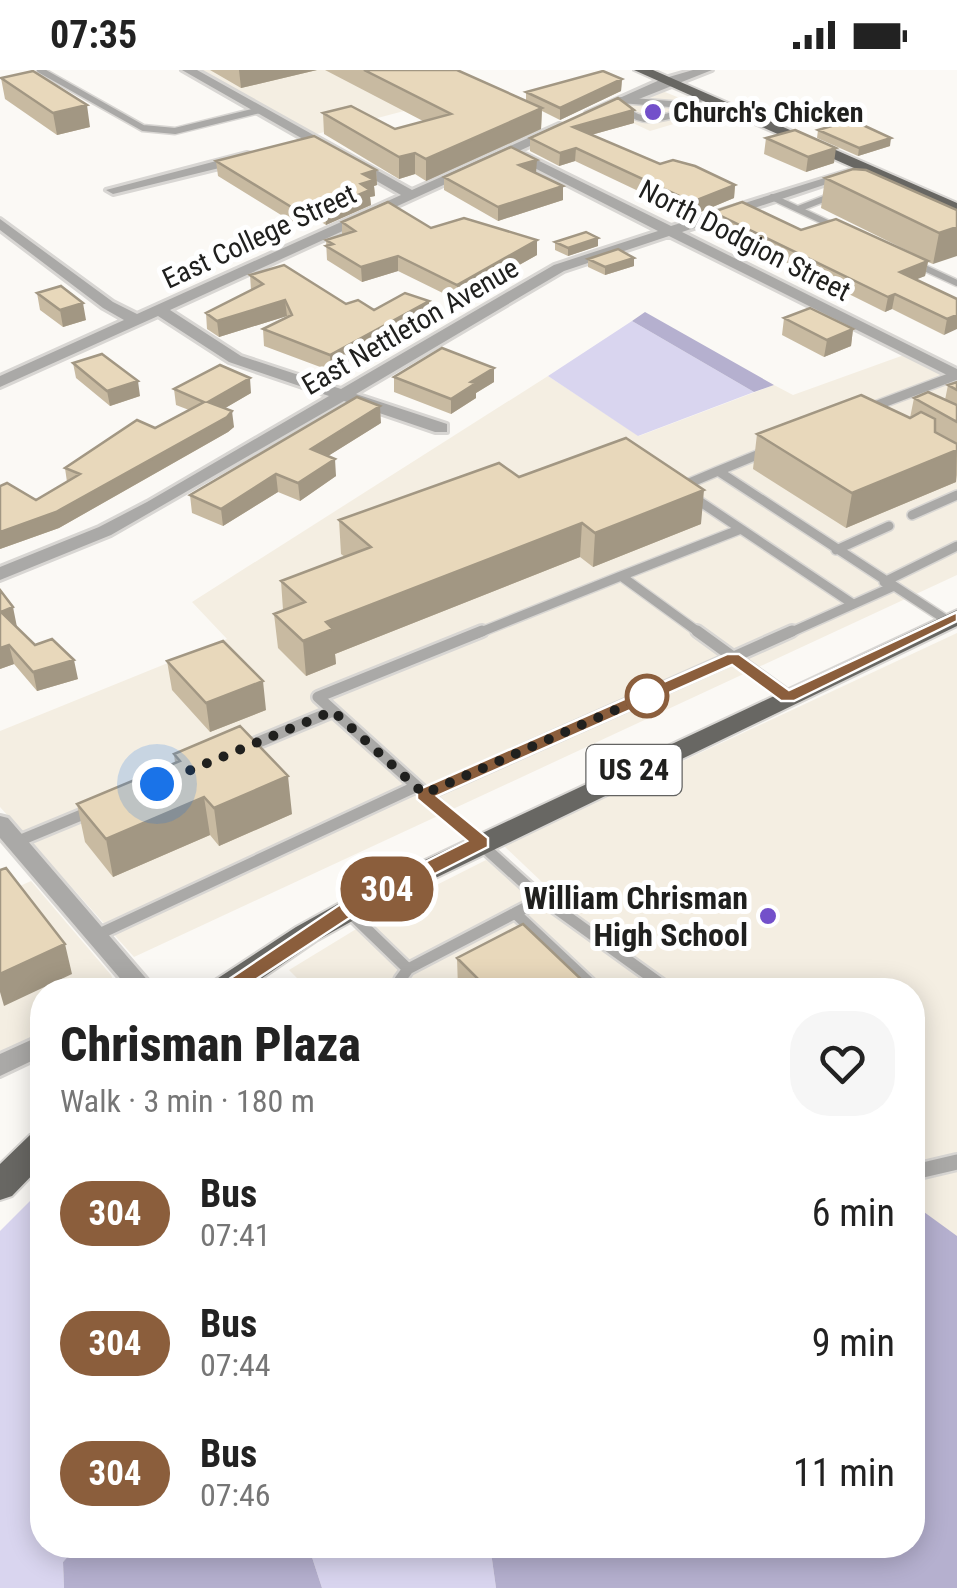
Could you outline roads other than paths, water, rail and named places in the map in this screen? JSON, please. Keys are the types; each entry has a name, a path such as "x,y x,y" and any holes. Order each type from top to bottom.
{"main road":[{"path":"641,70 864,167 902,191 957,209"},
{"name":"US 24","path":"241,978 346,910 952,619"},
{"path":"4,1178 30,1155"}],"street":[{"path":"188,70 409,194"},
{"name":"East College Street","path":"0,382 409,194 558,128 626,104 666,80 706,70"},
{"path":"534,117 558,128"},
{"path":"282,148 313,140"},
{"name":"North Dodgion Street","path":"509,150 957,375"},
{"path":"114,190 263,153"},
{"name":"East Nettleton Avenue","path":"0,574 106,532 559,268 864,167"},
{"path":"0,223 108,305 136,320"},
{"path":"158,310 235,360 441,428"},
{"path":"8,833 134,978"},
{"path":"0,1066 30,1052"}],"lane":[{"path":"40,70 143,128 160,132 260,110"},
{"path":"626,104 638,120 650,122 705,97"},
{"path":"626,104 652,101 683,108"},
{"path":"798,209 846,190"},
{"path":"772,197 848,232"},
{"path":"898,256 957,284"},
{"path":"947,279 957,275"},
{"path":"867,422 854,414 957,375"},
{"path":"772,448 679,488 853,604"},
{"path":"718,471 888,584 952,619"},
{"path":"912,516 957,495"},
{"path":"836,550 889,526"},
{"path":"651,978 542,900 318,697 741,528"},
{"path":"97,935 853,604 957,546"},
{"path":"620,576 788,697"},
{"path":"228,755 333,711"},
{"path":"8,833 104,806"},
{"path":"401,978 408,969 542,900"},
{"path":"346,910 408,969"},
{"path":"515,914 584,978"},
{"path":"925,1170 957,1162"}],"place":[{"name":"Church's Chicken","path":"653,112"},
{"name":"William Chrisman High School","path":"768,916"}]}
